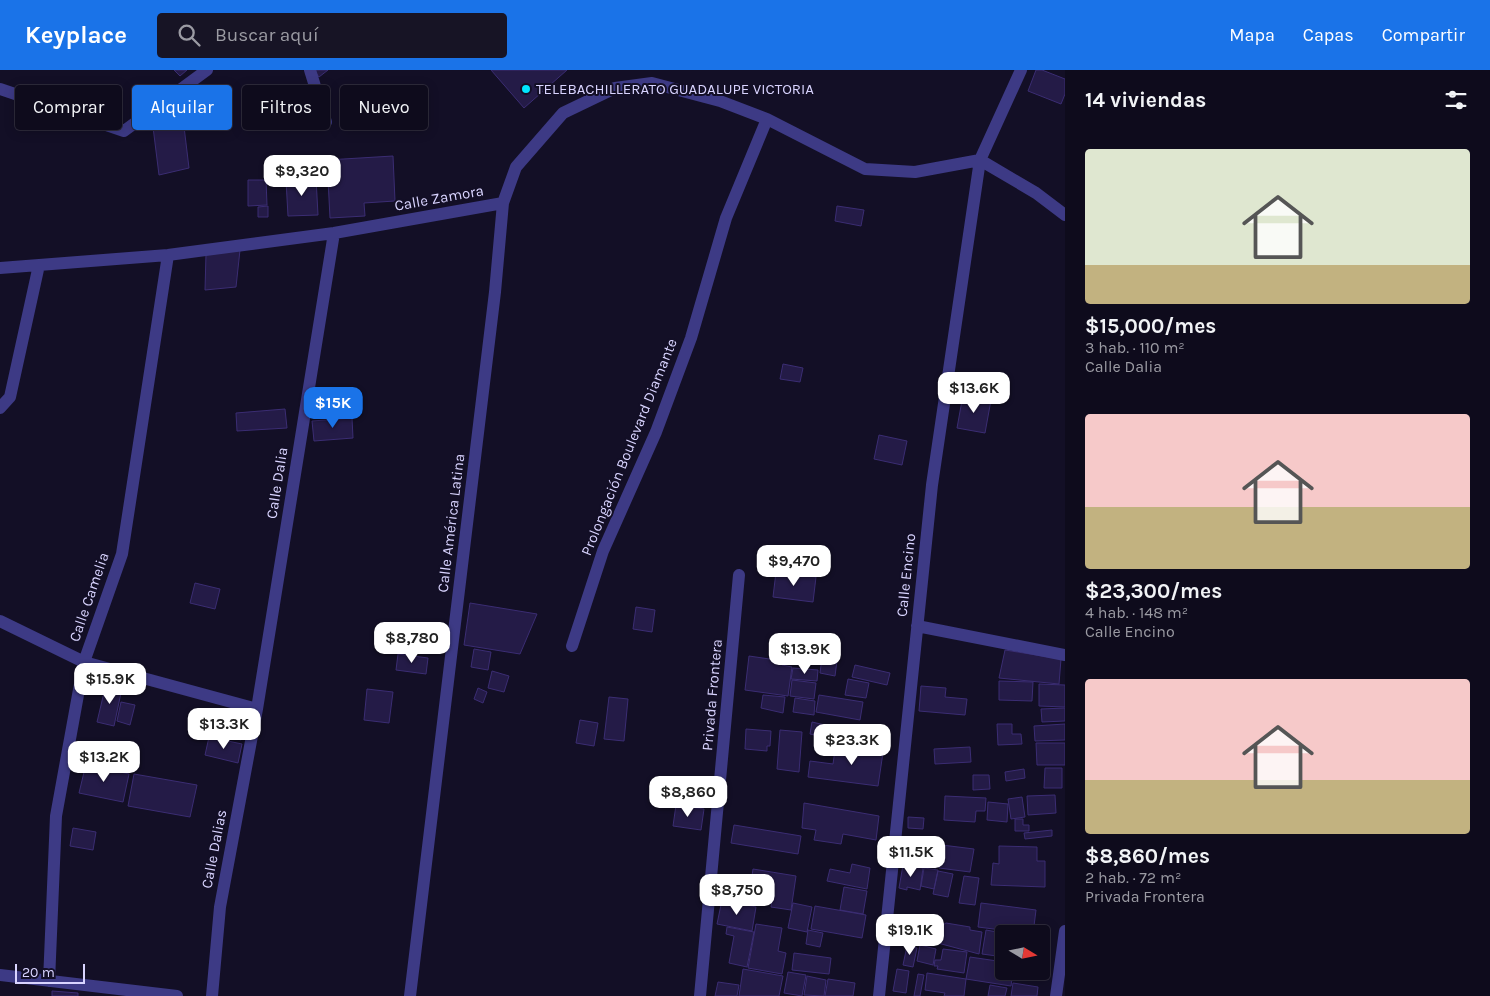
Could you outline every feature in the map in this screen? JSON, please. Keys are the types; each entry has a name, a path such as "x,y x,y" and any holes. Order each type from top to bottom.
{"street":[{"path":"0,89 124,132 207,70"},
{"path":"310,70 315,85"},
{"name":"Calle Encino","path":"879,996 932,485 980,160 1021,70"},
{"name":"Calle Zamora","path":"0,268 168,255 334,233 503,203 516,167 563,113 615,88 653,76 767,119 865,169 915,172 980,160"},
{"name":"Prolongación Boulevard Diamante","path":"572,646 603,552 656,432 688,347 726,218 767,119"},
{"path":"980,160 1036,193 1065,215"},
{"name":"Calle América Latina","path":"410,996 495,292 503,203"},
{"name":"Calle Dalia","path":"257,709 334,233"},
{"name":"Calle Camelia","path":"50,981 56,816 84,662 122,554 168,255"},
{"path":"0,408 10,397 39,265"},
{"name":"Privada Frontera","path":"700,996 739,576"},
{"path":"0,621 84,662 257,709"},
{"path":"917,626 1065,655"},
{"name":"Calle Dalias","path":"212,996 220,907 257,709"},
{"path":"1056,996 1065,931"},
{"path":"0,975 177,996"}],"building":[{"path":"174,70 187,70 180,76"},
{"path":"314,70 328,70 319,77"},
{"name":"TELEBACHILLERATO GUADALUPE VICTORIA","path":"491,70 567,70 524,108"},
{"path":"1036,70 1042,70 1065,79 1065,94 1061,104 1028,91"},
{"path":"153,130 184,130 189,168 159,175"},
{"path":"393,156 395,201 364,203 365,216 330,218 327,160"},
{"path":"316,178 318,215 288,216 286,180"},
{"path":"248,180 266,180 267,205 248,206"},
{"path":"268,206 268,217 258,217 258,207"},
{"path":"837,206 864,210 861,226 835,221"},
{"path":"240,250 236,287 205,290 206,254"},
{"path":"783,364 803,368 800,382 780,379"},
{"path":"963,395 991,400 985,433 957,428"},
{"path":"285,409 287,428 237,431 236,413"},
{"path":"352,418 353,438 314,441 312,421"},
{"path":"879,435 907,441 902,465 874,459"},
{"path":"776,572 816,577 813,602 773,597"},
{"path":"195,583 220,589 215,609 190,603"},
{"path":"470,603 537,614 520,654 464,645"},
{"path":"636,607 655,610 652,632 633,629"},
{"path":"474,649 491,652 488,670 471,667"},
{"path":"823,650 838,653 835,676 820,673"},
{"path":"1005,650 1061,659 1059,684 999,678"},
{"path":"398,654 428,658 426,674 396,670"},
{"path":"749,656 783,661 782,665 792,667 788,696 745,690"},
{"path":"855,665 890,673 887,685 852,677"},
{"path":"793,668 818,670 817,681 791,679"},
{"path":"492,671 509,676 504,692 488,688"},
{"path":"848,679 869,683 866,698 845,695"},
{"path":"792,680 816,683 814,699 790,696"},
{"path":"999,681 1033,682 1032,701 999,700"},
{"path":"106,684 122,688 114,726 97,722"},
{"path":"1039,684 1065,685 1065,707 1039,706"},
{"path":"921,686 946,688 945,697 967,699 965,715 919,711"},
{"path":"478,688 487,692 483,703 474,699"},
{"path":"367,689 393,692 389,723 364,720"},
{"path":"763,695 785,697 783,713 761,708"},
{"path":"819,695 863,702 860,720 816,712"},
{"path":"609,697 628,699 624,741 604,739"},
{"path":"795,698 815,701 814,715 793,712"},
{"path":"121,702 135,705 130,725 117,721"},
{"path":"1065,708 1065,721 1042,722 1041,709"},
{"path":"215,715 245,722 241,740 210,732"},
{"path":"580,720 598,723 594,746 576,743"},
{"path":"812,722 825,725 823,737 810,734"},
{"path":"997,724 1012,724 1012,734 1021,734 1022,744 998,745"},
{"path":"1065,724 1065,740 1035,741 1034,726"},
{"path":"746,729 771,731 770,746 767,746 767,751 745,749"},
{"path":"780,730 802,732 799,772 777,769"},
{"path":"209,737 242,744 238,763 205,755"},
{"path":"856,742 884,746 878,786 808,777 810,761 833,764 835,750 854,753"},
{"path":"1036,743 1065,743 1065,765 1037,765"},
{"path":"970,747 971,762 935,764 934,749"},
{"path":"86,764 129,774 123,802 79,793"},
{"path":"1045,768 1062,768 1062,788 1044,788"},
{"path":"1024,769 1025,778 1006,781 1005,772"},
{"path":"134,774 197,785 190,817 128,806"},
{"path":"973,775 989,775 990,789 973,790"},
{"path":"689,783 707,785 705,803 687,801"},
{"path":"1055,795 1056,813 1028,815 1027,796"},
{"path":"945,796 986,798 985,811 976,811 975,822 944,820"},
{"path":"1022,797 1025,817 1011,819 1008,799"},
{"path":"988,802 1008,804 1007,822 987,820"},
{"path":"804,803 879,816 876,840 843,834 841,844 814,840 816,830 802,828"},
{"path":"676,805 704,809 701,830 673,826"},
{"path":"908,817 924,818 923,829 908,828"},
{"path":"1015,819 1023,819 1023,825 1029,825 1029,831 1015,831"},
{"path":"734,825 801,836 798,854 731,843"},
{"path":"73,828 96,832 93,850 70,846"},
{"path":"1052,830 1052,836 1025,839 1024,833"},
{"path":"911,840 940,846 936,868 907,863"},
{"path":"942,845 974,849 970,872 939,868"},
{"path":"999,846 1037,847 1037,861 1045,861 1045,887 991,885 993,863 999,864"},
{"path":"852,864 870,868 867,889 827,881 830,869 850,873"},
{"path":"903,865 923,868 920,890 907,887 907,890 899,888"},
{"path":"924,868 938,870 934,889 921,886"},
{"path":"753,869 796,876 791,910 771,907 773,894 750,890"},
{"path":"938,871 953,874 948,897 933,894"},
{"path":"964,876 979,878 975,905 959,903"},
{"path":"844,887 867,891 863,914 840,910"},
{"path":"722,900 756,907 752,931 717,924"},
{"path":"793,903 812,907 807,932 788,928"},
{"path":"981,903 1036,910 1034,925 995,925 995,929 978,927"},
{"path":"815,906 866,915 862,938 811,929"},
{"path":"895,917 933,922 931,941 913,939 909,943 892,941"},
{"path":"946,923 970,927 970,930 982,932 979,954 934,942 936,929"},
{"path":"756,924 782,928 778,951 786,953 782,974 748,968"},
{"path":"727,927 754,932 747,967 729,963 734,936 726,934"},
{"path":"808,930 823,933 820,947 806,944"},
{"path":"986,930 995,932 995,956 982,954"},
{"path":"920,945 936,949 933,965 917,961"},
{"path":"907,946 917,948 913,967 903,965"},
{"path":"943,949 967,952 964,973 937,969 938,966 934,966 935,960 941,960"},
{"path":"794,953 831,958 829,974 792,970"},
{"path":"970,957 995,961 995,980 1012,980 1011,986 966,979"},
{"path":"743,969 783,976 779,996 739,996"},
{"path":"897,969 909,971 906,993 893,991"},
{"path":"788,972 806,975 802,996 784,993"},
{"path":"927,973 966,979 964,996 944,996 945,993 925,990"},
{"path":"918,974 924,975 920,996 914,996"},
{"path":"807,976 826,980 824,996 804,995"},
{"path":"828,979 855,983 853,996 825,996"},
{"path":"718,982 739,985 737,996 715,996"},
{"path":"1013,983 1038,987 1037,996 1011,996"},
{"path":"990,985 1007,988 1005,996 988,996"},
{"path":"52,991 78,993 78,996 52,996"}],"place":[{"name":"TELEBACHILLERATO GUADALUPE VICTORIA","path":"526,89"}]}
